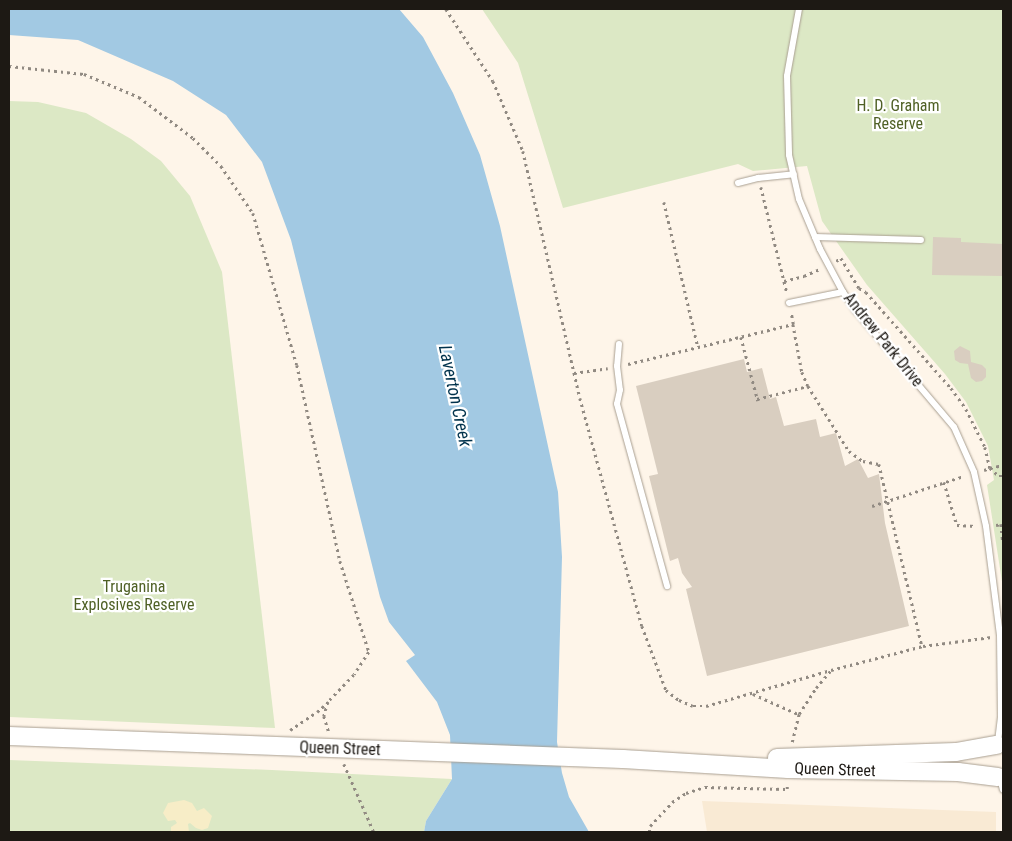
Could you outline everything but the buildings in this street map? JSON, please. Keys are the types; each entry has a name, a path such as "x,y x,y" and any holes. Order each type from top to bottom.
{"main road":[{"name":"Queen Street","path":"9,736 671,761 788,769 958,772 1001,781"},
{"name":"Queen Street","path":"671,761 956,752 999,742"},
{"path":"999,742 992,761 1001,781"}],"lane":[{"name":"Andrew Park Drive","path":"798,9 787,76 789,155 800,199 815,237 843,292 855,310 954,427 974,472 986,526 1003,650"},
{"path":"738,183 758,178 794,174"},
{"path":"815,237 921,240"},
{"path":"789,303 843,292"},
{"path":"619,344 616,366 620,390 618,404 667,586"},
{"name":"Andrew Park Drive","path":"999,742 1001,717 1000,635"}],"path":[{"path":"446,9 493,81 523,151 574,373 642,626 666,690 679,700 693,706 706,706 922,646 1000,635"},
{"path":"9,66 84,74 139,97 194,138 221,166 253,213 297,366 340,561 356,615 365,633 369,652 354,675 328,702 324,716 374,832"},
{"path":"758,178 789,303 802,372 808,386 849,451 863,460 879,464 922,646"},
{"path":"664,202 698,347"},
{"path":"784,281 804,276 841,258 859,288 866,292 951,388 966,409 985,447 990,468 999,476 1003,476"},
{"path":"574,373 616,366 793,324"},
{"path":"740,337 758,400 808,386"},
{"path":"872,506 974,472 1003,465"},
{"path":"944,482 957,525 986,526"},
{"path":"1002,524 1003,543"},
{"path":"752,693 799,714 816,688 831,670"},
{"path":"648,832 650,826 672,802 686,793 705,787 787,789"}],"shaded area":[{"path":"702,801 996,812 996,832 707,832"}],"green space":[{"name":"H. D. Graham Reserve","path":"482,9 1003,9 1003,588 987,485 994,480 988,446 966,402 945,374 867,285 822,221 807,166 753,171 738,164 563,208 518,63"},
{"name":"Truganina Explosives Reserve","path":"9,101 38,102 86,113 131,139 161,161 190,196 222,272 275,728 9,717"},
{"path":"9,760 452,779 426,821 424,832 9,832"}],"sand":[{"path":"184,800 192,803 197,811 204,808 212,816 208,828 202,830 190,823 188,824 189,832 171,832 171,827 177,823 175,820 168,821 163,813 168,803"}],"water":[{"name":"Laverton Creek","path":"9,9 399,9 423,37 453,93 480,155 500,226 558,492 562,557 557,742 562,773 569,797 589,832 424,832 426,821 452,779 450,735 437,702 406,661 415,655 389,622 380,597 291,240 262,162 226,115 173,81 78,40 9,35"}]}
